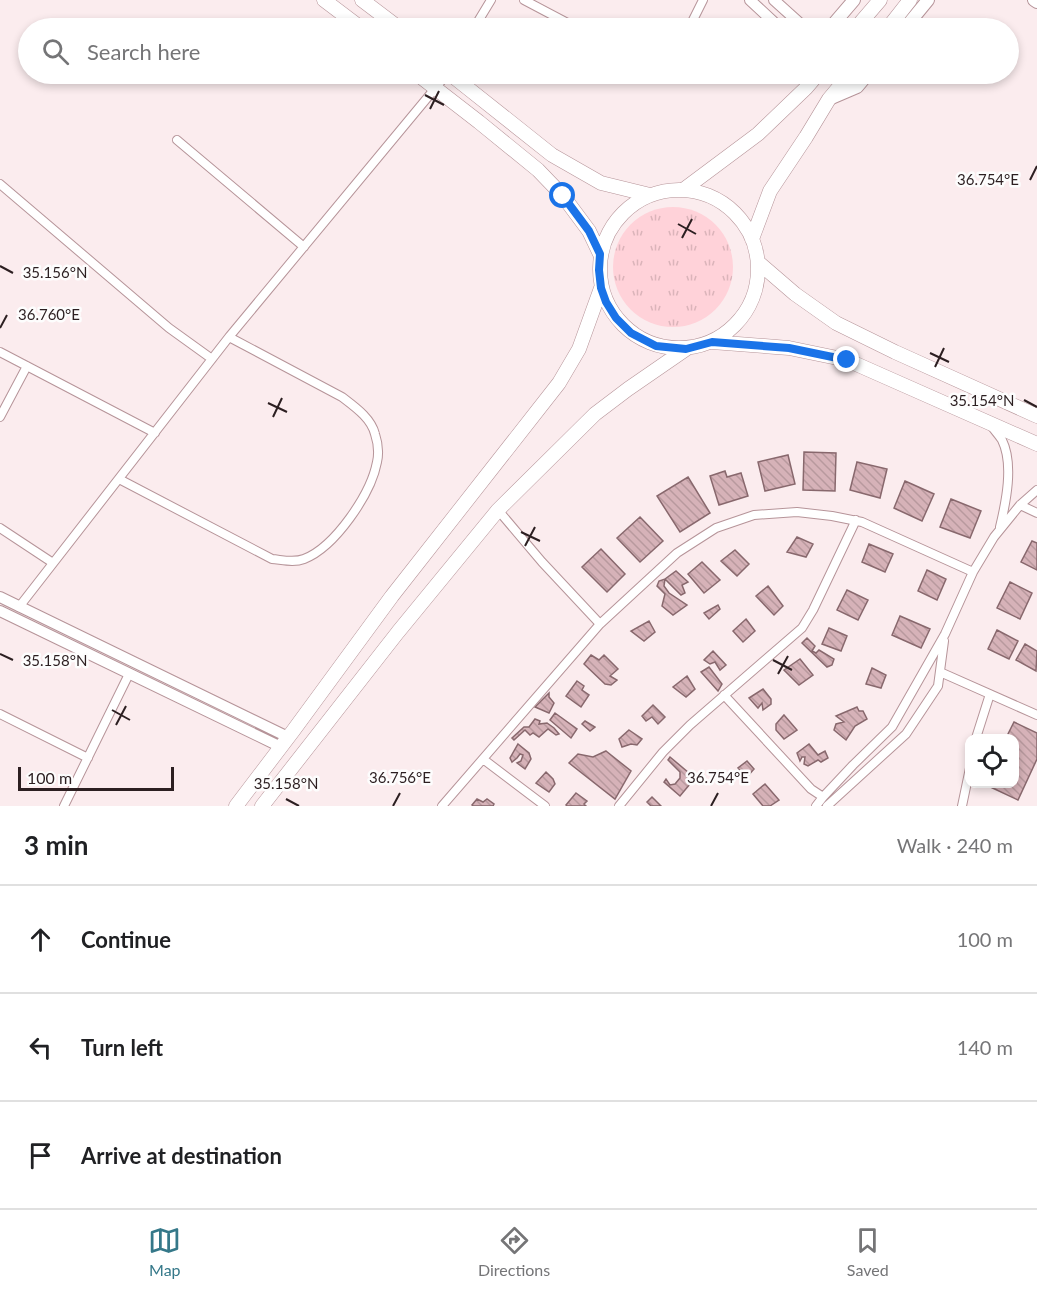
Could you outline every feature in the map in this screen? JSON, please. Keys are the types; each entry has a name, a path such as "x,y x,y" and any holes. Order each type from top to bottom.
{"main road":[{"path":"324,0 348,18"},
{"path":"362,0 386,18"},
{"path":"839,18 854,0"},
{"path":"865,18 880,0"},
{"path":"896,18 910,0"},
{"path":"913,18 928,0"},
{"path":"430,84 538,170 563,196 589,231 600,254"},
{"path":"461,84 552,155 601,183 650,195"},
{"path":"806,84 806,88"},
{"path":"683,190 759,134 809,84"},
{"path":"752,239 770,191 842,84"},
{"path":"830,99 860,84"},
{"path":"262,806 398,632 498,510 595,414 686,349 712,342 729,331 747,309 757,283 759,263 752,239 740,219 718,201 683,190 670,190 650,195 629,207 612,225 600,254 599,270 601,288 606,302 616,318 631,333 656,346 686,349"},
{"path":"759,263 795,294 836,323 1037,416"},
{"path":"236,806 392,596 559,383 579,349 601,288"},
{"path":"712,342 789,348 847,360 1037,444"}],"street":[{"path":"480,18 491,0"},
{"path":"524,0 558,18"},
{"path":"694,18 703,0"},
{"path":"750,0 769,18"},
{"path":"774,0 794,18"},
{"path":"20,607 212,359 439,84"},
{"path":"177,140 303,247"},
{"path":"0,184 169,328 212,359"},
{"path":"119,479 272,559 301,560 316,554 331,542 346,523 360,504 377,462 378,448 375,432 367,419 342,397 230,337"},
{"path":"0,352 155,432"},
{"path":"0,417 27,366"},
{"path":"990,423 1002,441 1008,471 1007,495 1000,530"},
{"path":"816,806 892,727 945,634 973,572 1000,530 1020,505 1037,490"},
{"path":"1020,505 1037,513"},
{"path":"498,510 542,562 600,624"},
{"path":"442,806 600,624 677,553 716,528 754,514 797,512 856,520 973,572"},
{"path":"619,806 663,752 690,725 802,628 856,520"},
{"path":"0,528 53,563"},
{"path":"0,597 284,742"},
{"path":"0,611 129,674 284,742"},
{"path":"827,806 906,734 938,686 945,634"},
{"path":"940,672 1037,715"},
{"path":"64,806 129,674"},
{"path":"977,734 990,694"},
{"path":"724,695 811,789 823,797"},
{"path":"0,714 88,758"},
{"path":"483,759 545,806"},
{"path":"965,804 967,788"}],"green space":[{"path":"673,207 696,211 716,224 729,244 733,267 729,290 716,310 696,323 673,327 650,323 630,310 617,290 613,267 617,244 630,224 650,211"}],"building":[{"path":"804,452 836,453 835,491 803,490"},
{"path":"788,455 795,484 765,491 758,462"},
{"path":"857,462 887,469 880,498 850,490"},
{"path":"725,471 727,477 741,473 748,496 719,505 710,476"},
{"path":"688,477 710,513 680,532 657,496"},
{"path":"905,481 934,494 922,521 894,508"},
{"path":"951,499 981,511 970,538 940,527"},
{"path":"640,517 663,541 640,562 617,538"},
{"path":"797,537 813,544 806,557 787,552"},
{"path":"1032,541 1037,543 1037,570 1021,562"},
{"path":"869,544 893,554 885,572 862,562"},
{"path":"601,549 625,574 607,592 582,567"},
{"path":"735,550 749,564 737,576 721,561"},
{"path":"702,562 720,580 704,593 688,574"},
{"path":"927,570 946,579 937,600 918,591"},
{"path":"676,571 688,582 682,585 685,593 681,595 665,579"},
{"path":"665,579 664,586 669,593 687,605 673,615 662,606 665,594 657,586 659,581"},
{"path":"1010,582 1032,593 1020,619 997,608"},
{"path":"768,586 783,606 774,615 756,596"},
{"path":"847,590 868,600 858,620 837,610"},
{"path":"718,605 720,609 709,619 704,613"},
{"path":"900,616 930,629 921,648 892,635"},
{"path":"746,619 755,631 743,642 733,631"},
{"path":"649,621 655,632 644,641 631,631"},
{"path":"829,628 847,636 841,651 822,644"},
{"path":"997,630 1018,641 1009,659 988,649"},
{"path":"807,638 815,646 812,651 816,653 819,650 834,659 832,665 827,667 802,643"},
{"path":"1025,644 1037,651 1036,671 1016,660"},
{"path":"713,651 726,665 720,670 715,662 710,664 704,660"},
{"path":"591,655 599,660 604,655 618,669 610,676 617,680 611,685 605,684 584,664"},
{"path":"800,659 813,675 799,685 784,670"},
{"path":"709,667 722,684 718,691 701,672"},
{"path":"872,668 886,675 881,688 866,684"},
{"path":"687,676 695,689 686,697 673,687"},
{"path":"577,681 584,686 582,690 589,695 581,707 566,696"},
{"path":"763,689 771,699 771,704 763,710 762,703 758,708 749,698"},
{"path":"549,693 554,703 549,713 535,707"},
{"path":"653,705 665,717 658,724 652,717 646,721 642,716"},
{"path":"857,707 859,711 863,711 867,719 855,726 846,740 834,730 836,724 844,722 836,716"},
{"path":"555,713 577,729 571,738 550,720"},
{"path":"784,715 797,730 784,739 776,730 776,724"},
{"path":"535,719 540,721 539,724 547,723 559,734 556,735 548,729 539,737 533,733 530,735 525,730 514,740 512,738 524,727 529,727"},
{"path":"585,721 595,727 590,731 582,724"},
{"path":"1014,722 1037,733 1037,759 1018,800 992,788 1019,788 1019,734 1008,734"},
{"path":"629,730 642,739 637,745 622,747 619,739"},
{"path":"518,744 529,753 531,759 525,769 517,763 521,761 523,755 520,754 512,762 510,758"},
{"path":"809,744 818,755 825,751 828,758 821,762 818,760 808,766 804,764 805,757 802,757 800,761 797,753"},
{"path":"606,751 631,771 615,799 569,763 578,754 593,757"},
{"path":"670,757 695,778 680,796 664,782 666,779 670,785 675,784 680,778 680,772 668,760"},
{"path":"747,761 754,769 746,778 738,768"},
{"path":"546,772 555,784 549,792 536,783"},
{"path":"765,784 779,800 770,806 763,806 753,794"},
{"path":"576,793 587,801 584,804 586,806 566,805"},
{"path":"652,797 661,806 651,806 647,802"},
{"path":"477,799 483,802 487,799 494,804 493,806 473,806"}],"route":[{"path":"563,196 589,231 600,254 601,288 606,302 616,318 631,333 656,346 686,349 712,342 789,348 847,360"}]}
